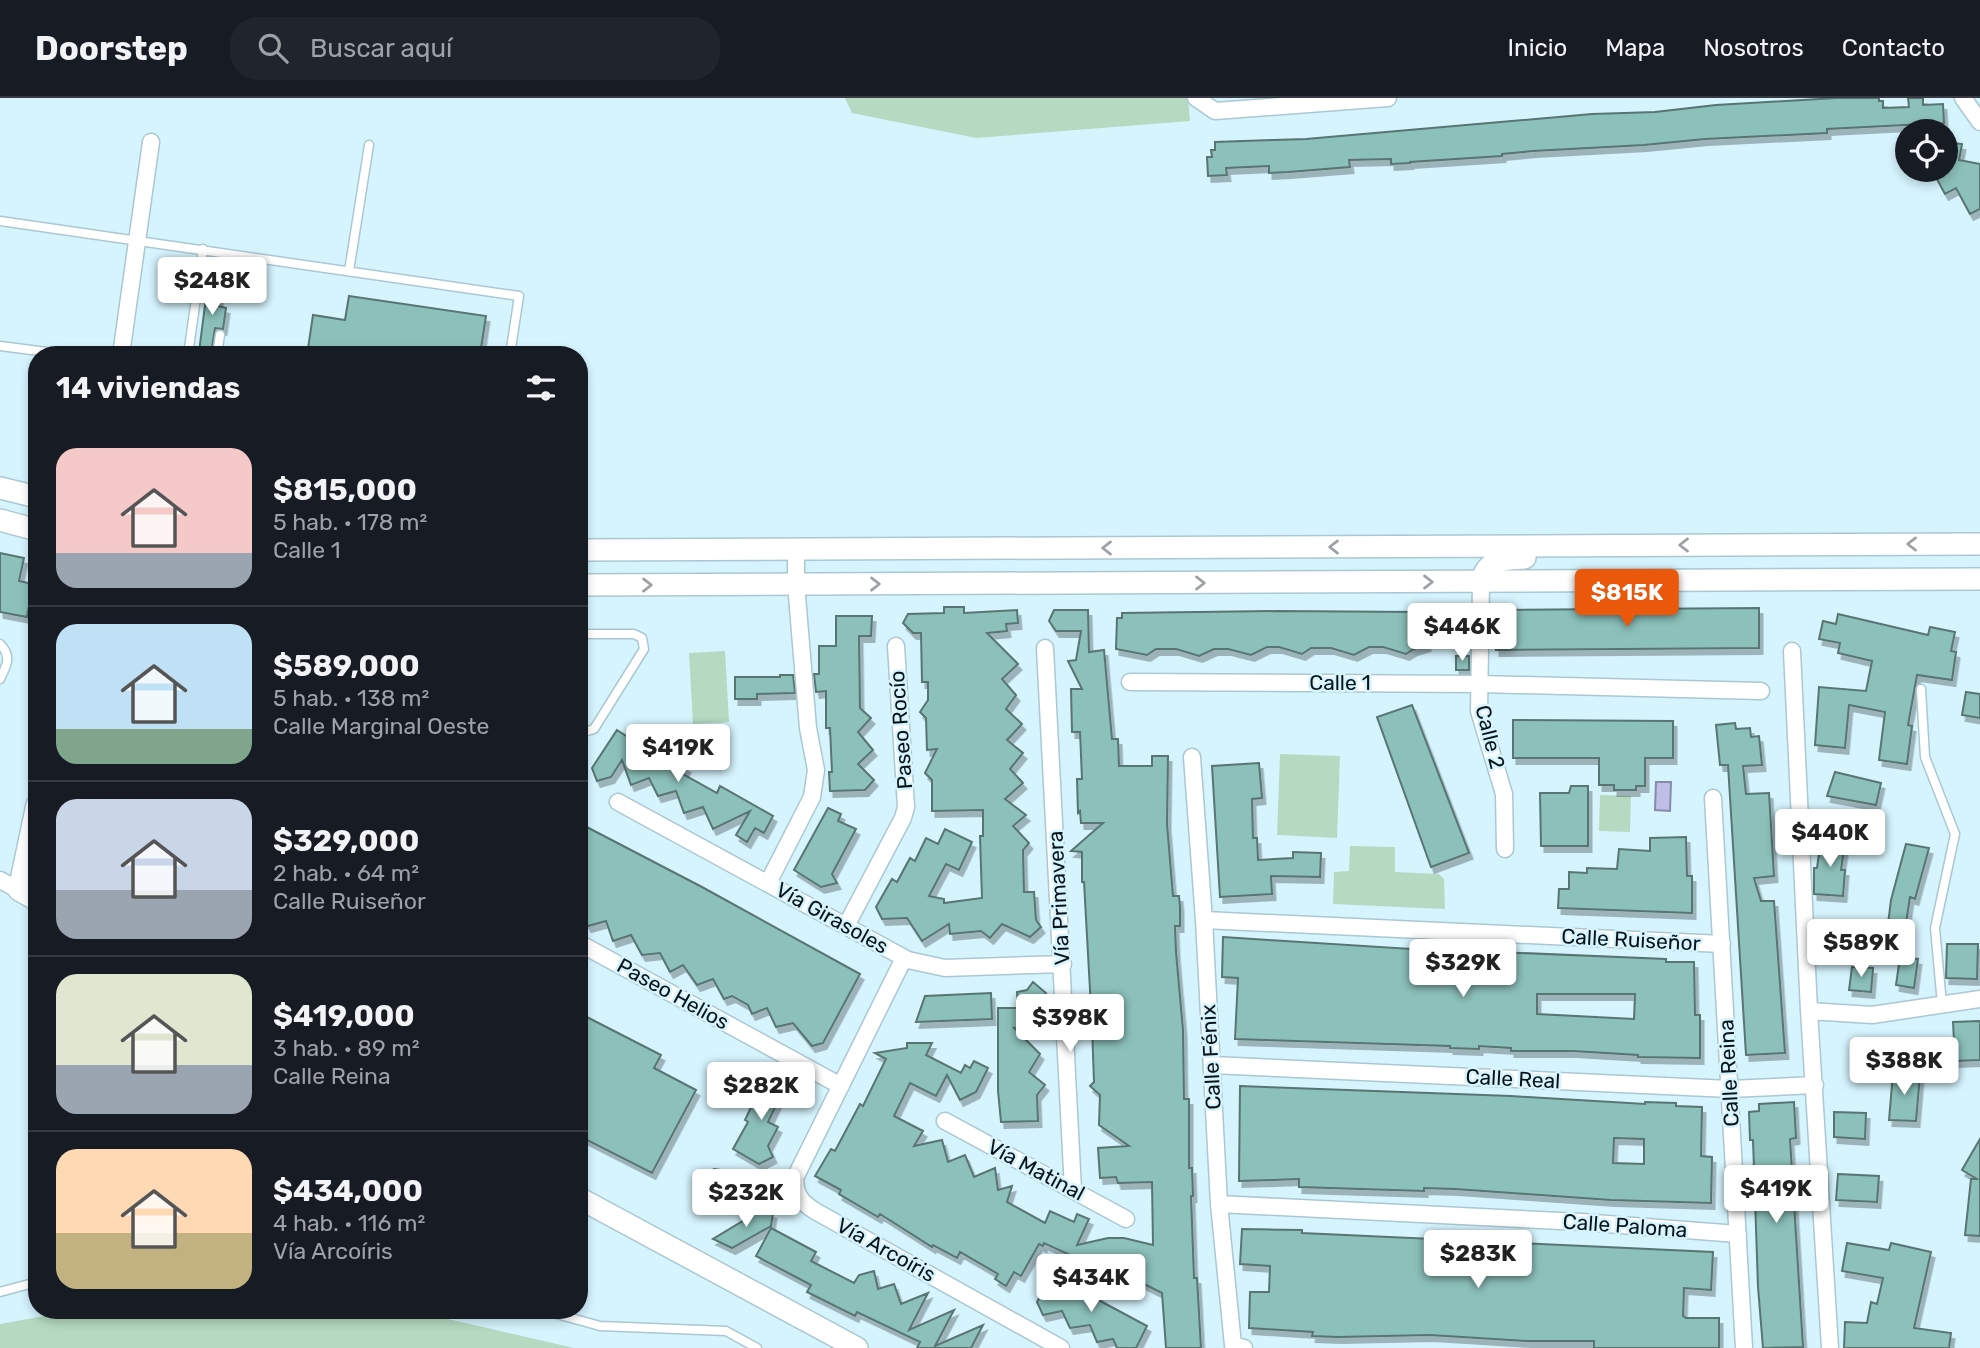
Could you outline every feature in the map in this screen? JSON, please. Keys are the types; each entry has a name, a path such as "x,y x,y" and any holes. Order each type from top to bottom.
{"street":[{"path":"1196,98 1215,111 1388,98"},
{"path":"1963,98 1980,122"},
{"path":"122,346 151,142"},
{"path":"0,488 28,495"},
{"path":"0,520 28,528"},
{"path":"588,550 1980,544"},
{"path":"1481,582 1484,571 1502,559 1598,555 1615,545"},
{"path":"1370,547 1407,557 1458,557 1471,563 1481,582"},
{"path":"768,883 812,797 816,770 808,728 796,584 796,549"},
{"path":"588,585 1980,579"},
{"name":"Calle 2","path":"1481,582 1479,711 1504,794 1505,849"},
{"name":"Paseo Rocío","path":"846,926 903,818 906,807 896,646"},
{"name":"Vía Primavera","path":"1045,648 1073,1190"},
{"path":"1792,651 1809,1011 1830,1348"},
{"name":"Calle 1","path":"1130,682 1480,684 1761,691"},
{"name":"Calle Fénix","path":"1192,757 1204,920 1219,1204 1233,1345 1244,1348"},
{"name":"Calle Reina","path":"1713,798 1744,1348"},
{"name":"Vía Girasoles","path":"618,802 904,958 945,968 1063,964"},
{"path":"18,890 28,845"},
{"name":"Calle Ruiseñor","path":"1204,920 1721,944"},
{"name":"Paseo Helios","path":"588,948 841,1086"},
{"name":"Vía Arcoíris","path":"904,958 795,1178 798,1196 804,1203 1061,1348"},
{"path":"1809,1011 1872,1015 1980,999"},
{"name":"Calle Real","path":"1212,1065 1730,1089 1815,1085"},
{"name":"Vía Matinal","path":"945,1121 1126,1219"},
{"path":"588,1203 857,1348"},
{"name":"Calle Paloma","path":"1219,1204 1581,1222 1738,1234"}],"lane":[{"path":"349,271 369,145"},
{"path":"0,221 519,296 511,346"},
{"path":"189,346 203,249"},
{"path":"218,346 220,335"},
{"path":"0,346 28,350"},
{"path":"588,634 634,634 642,638 644,649 594,729 588,731"},
{"path":"0,643 7,653 8,663 0,679"},
{"path":"1921,689 1925,757 1955,834 1935,928 1942,1004"},
{"path":"0,1292 28,1284"},
{"path":"575,1319 600,1326 726,1331 757,1348"}],"green space":[{"path":"845,98 1188,98 1190,121 976,138 852,113"},
{"path":"725,651 729,722 693,724 689,653"},
{"path":"1280,754 1340,756 1337,838 1277,835"},
{"path":"1600,795 1631,796 1630,832 1599,831"},
{"path":"1350,846 1395,847 1395,872 1439,874 1444,879 1445,909 1333,904 1334,872 1349,871"},
{"path":"28,1319 448,1319 574,1348 0,1348 0,1324"}],"water":[{"path":"1656,782 1671,782 1670,811 1655,810"}],"building":[{"path":"1879,98 1879,101 1883,101 1883,108 1909,107 1908,98 1923,98 1923,105 1943,104 1944,119 1895,119 1895,126 1827,129 1827,133 1533,151 1410,163 1391,164 1391,159 1349,160 1350,167 1288,172 1269,173 1269,166 1226,168 1227,175 1208,176 1207,157 1212,157 1211,150 1215,150 1215,142 1306,139 1716,105"},
{"path":"1958,144 1962,144 1959,160 1980,164 1980,209 1970,214 1956,188 1945,194 1938,182 1958,182"},
{"path":"208,282 221,283 218,306 226,308 223,329 215,328 212,346 200,346"},
{"path":"349,296 486,316 481,346 308,346 313,315 345,320"},
{"path":"0,553 24,558 19,581 28,583 27,617 0,612"},
{"path":"944,607 964,607 964,613 1017,610 1018,623 1006,624 1007,631 987,633 1018,664 1002,679 1016,695 1006,709 1022,724 1007,740 1023,753 1010,769 1023,783 1005,799 1026,815 1013,826 1029,843 1023,850 1024,892 1034,892 1036,920 1041,927 1030,937 1002,924 990,938 981,931 950,934 949,924 922,941 907,918 882,919 876,907 892,879 897,882 910,858 915,861 926,838 938,844 945,829 972,842 959,870 946,864 929,896 944,899 944,903 982,898 980,836 983,836 983,810 932,811 932,780 925,773 937,749 927,750 926,718 920,712 928,700 928,682 922,682 921,633 913,633 903,623 908,614 944,613"},
{"path":"1759,608 1759,648 1496,650 1496,610"},
{"path":"1054,610 1088,610 1089,652 1104,650 1112,739 1118,739 1119,766 1152,766 1152,756 1168,756 1167,824 1173,896 1179,896 1180,907 1180,926 1175,926 1176,952 1183,1030 1184,1099 1189,1099 1194,1278 1197,1278 1201,1348 1166,1348 1162,1293 1102,1263 1095,1273 1079,1262 1081,1260 1044,1243 1043,1246 1039,1244 1021,1276 1014,1272 1006,1286 995,1279 998,1274 960,1252 957,1258 933,1245 932,1247 880,1214 878,1217 839,1194 841,1190 815,1176 831,1149 835,1151 860,1104 863,1106 886,1059 875,1053 907,1048 907,1043 932,1043 926,1055 961,1073 965,1065 970,1068 974,1061 988,1068 976,1092 960,1100 947,1075 936,1096 910,1083 894,1116 923,1131 914,1146 942,1140 948,1162 965,1155 974,1177 995,1168 998,1190 1012,1186 1007,1202 1045,1223 1050,1211 1074,1222 1077,1214 1089,1219 1077,1245 1108,1238 1124,1238 1153,1245 1152,1182 1118,1183 1116,1177 1100,1178 1098,1148 1129,1146 1099,1125 1100,1095 1090,1086 1094,1082 1082,852 1071,851 1103,823 1081,823 1080,811 1078,813 1077,779 1082,779 1080,732 1072,732 1071,689 1082,689 1068,661 1076,660 1081,631 1056,631 1049,621"},
{"path":"1418,612 1418,618 1427,618 1427,645 1406,654 1383,647 1369,647 1354,655 1331,648 1311,648 1302,654 1279,647 1267,647 1251,655 1228,649 1214,649 1199,656 1176,649 1156,649 1147,655 1116,649 1117,618 1122,618 1122,613"},
{"path":"1838,614 1928,635 1930,627 1955,632 1951,651 1956,652 1952,680 1917,675 1908,725 1912,726 1907,764 1879,760 1885,712 1849,705 1845,748 1815,745 1819,687 1866,691 1872,661 1838,653 1840,643 1819,639 1823,621 1836,624"},
{"path":"836,616 872,616 871,636 859,636 860,708 871,718 858,732 873,750 858,764 874,780 865,790 830,791 829,772 832,772 830,728 826,728 826,691 816,692 814,674 819,674 819,646 836,646"},
{"path":"1456,656 1469,656 1469,670 1456,670"},
{"path":"793,675 795,693 757,694 757,699 735,699 735,677"},
{"path":"1966,692 1980,694 1980,718 1962,715"},
{"path":"1412,705 1469,853 1431,867 1377,717"},
{"path":"1513,720 1673,721 1673,758 1645,758 1645,786 1636,786 1636,790 1614,790 1614,785 1599,785 1599,758 1513,758"},
{"path":"1735,723 1736,729 1750,728 1751,737 1759,736 1762,765 1743,766 1746,794 1769,793 1774,876 1754,878 1761,901 1774,901 1785,1053 1746,1055 1728,765 1720,765 1716,725"},
{"path":"617,730 640,745 641,743 687,767 683,774 717,793 720,786 773,816 764,833 755,828 747,842 736,835 750,811 713,829 703,807 684,813 676,791 658,796 649,778 631,785 622,760 611,777 597,781 592,768"},
{"path":"1259,763 1262,798 1252,799 1253,838 1257,838 1258,860 1293,858 1293,852 1321,853 1320,877 1271,876 1272,894 1220,897 1212,766"},
{"path":"1835,772 1881,783 1876,805 1827,796"},
{"path":"1571,786 1588,786 1588,846 1541,846 1540,793 1569,793"},
{"path":"828,808 841,814 838,821 856,829 832,874 837,883 821,887 794,870"},
{"path":"588,828 860,974 823,1043 812,1046 793,1023 776,1027 767,1008 752,1014 748,1005 732,996 724,999 713,979 697,985 683,965 670,972 660,953 642,955 631,935 613,941 606,921 588,926"},
{"path":"1686,837 1687,876 1692,876 1692,913 1558,908 1559,889 1569,889 1569,872 1587,873 1587,868 1617,869 1619,849 1650,851 1650,838"},
{"path":"1821,839 1845,843 1841,870 1845,870 1843,896 1814,894 1814,868 1817,868"},
{"path":"1906,844 1929,848 1915,899 1910,897 1902,949 1885,947 1891,900"},
{"path":"1223,937 1694,962 1695,1015 1700,1015 1700,1058 1638,1057 1573,1051 1511,1051 1511,1048 1479,1046 1479,1049 1235,1039 1238,978 1222,977","holes":["1537,994 1635,994 1634,1019 1537,1014"]},
{"path":"1947,944 1978,944 1977,979 1946,978"},
{"path":"1900,957 1918,959 1914,988 1896,985"},
{"path":"1852,967 1873,968 1871,992 1849,990"},
{"path":"1033,982 1046,993 1039,1001 1040,1027 1014,1028 1040,1054 1029,1072 1045,1085 1037,1095 1038,1121 1001,1122 998,1091 998,1008 1018,1008 1017,992 1027,990"},
{"path":"991,993 992,1019 916,1022 925,996"},
{"path":"588,1018 661,1055 654,1068 696,1090 652,1173 588,1141"},
{"path":"1980,1021 1980,1060 1955,1061 1953,1022"},
{"path":"768,1072 787,1082 768,1122 778,1127 768,1146 773,1157 759,1164 733,1149 748,1122 745,1120"},
{"path":"1893,1073 1920,1075 1916,1121 1889,1120"},
{"path":"1240,1086 1645,1104 1676,1103 1676,1106 1702,1107 1701,1156 1712,1157 1711,1203 1611,1200 1455,1189 1424,1188 1424,1191 1299,1187 1299,1179 1239,1181","holes":["1614,1138 1644,1139 1644,1164 1613,1163"]},
{"path":"1794,1102 1796,1138 1790,1139 1803,1347 1763,1348 1753,1140 1750,1140 1749,1112 1759,1111 1759,1104"},
{"path":"1834,1112 1866,1113 1865,1139 1834,1137"},
{"path":"1980,1139 1980,1236 1965,1235 1971,1179 1977,1179 1962,1170"},
{"path":"714,1169 756,1176 763,1185 753,1192 711,1185"},
{"path":"1838,1174 1879,1176 1877,1202 1836,1200"},
{"path":"761,1210 773,1213 771,1226 732,1248 713,1239"},
{"path":"771,1228 816,1252 811,1261 854,1283 859,1275 874,1271 878,1289 894,1284 901,1304 928,1293 909,1330 954,1310 935,1346 983,1325 971,1348 917,1348 920,1342 857,1312 855,1316 807,1292 811,1285 756,1256"},
{"path":"1242,1229 1713,1252 1711,1290 1684,1288 1683,1316 1719,1318 1719,1348 1594,1348 1594,1341 1528,1341 1430,1335 1312,1336 1313,1332 1249,1328 1250,1292 1269,1292 1270,1266 1240,1264"},
{"path":"1847,1243 1889,1250 1891,1243 1931,1252 1914,1328 1951,1333 1949,1348 1844,1348 1845,1322 1867,1323 1871,1302 1877,1304 1883,1278 1842,1271"},
{"path":"1052,1275 1147,1326 1136,1348 1117,1348 1113,1339 1097,1342 1090,1325 1070,1328 1062,1311 1043,1315 1037,1302"}]}
